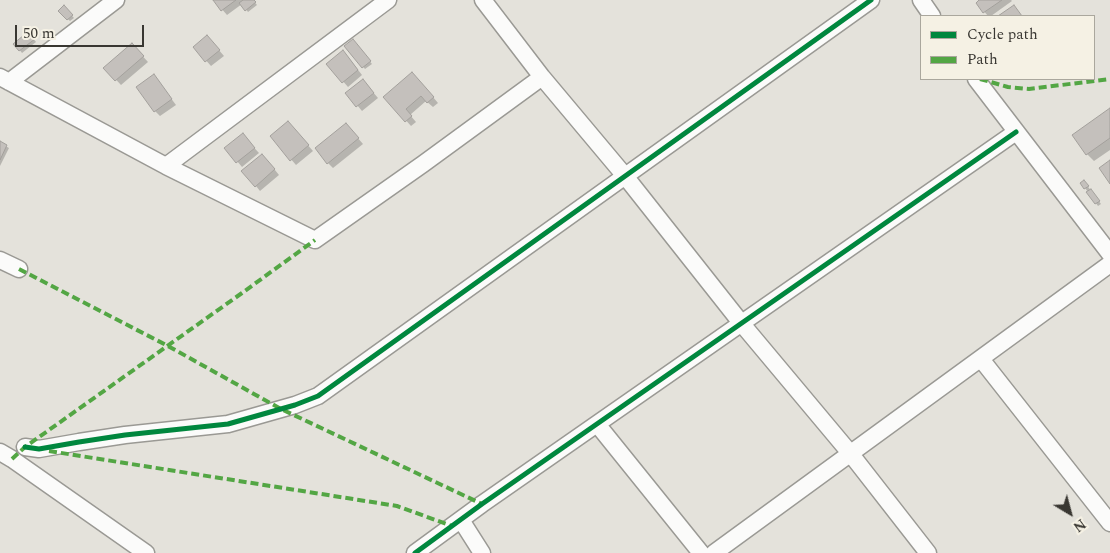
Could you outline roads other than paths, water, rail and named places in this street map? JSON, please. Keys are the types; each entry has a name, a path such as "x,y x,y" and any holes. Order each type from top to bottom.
{"street":[{"path":"116,0 4,80 166,166 315,240 542,77"},
{"path":"166,166 388,0"},
{"path":"483,0 542,77 850,454 928,553"},
{"path":"25,447 39,450 79,442 228,424 295,405 318,396 871,0"},
{"path":"921,0 931,15"},
{"path":"977,80 1110,254"},
{"path":"415,553 489,498 1016,132"},
{"path":"0,260 19,269"},
{"path":"719,551 1110,264"},
{"path":"981,359 1110,523"},
{"path":"597,424 701,553"},
{"path":"4,460 146,553"},
{"path":"461,520 482,553"}]}
